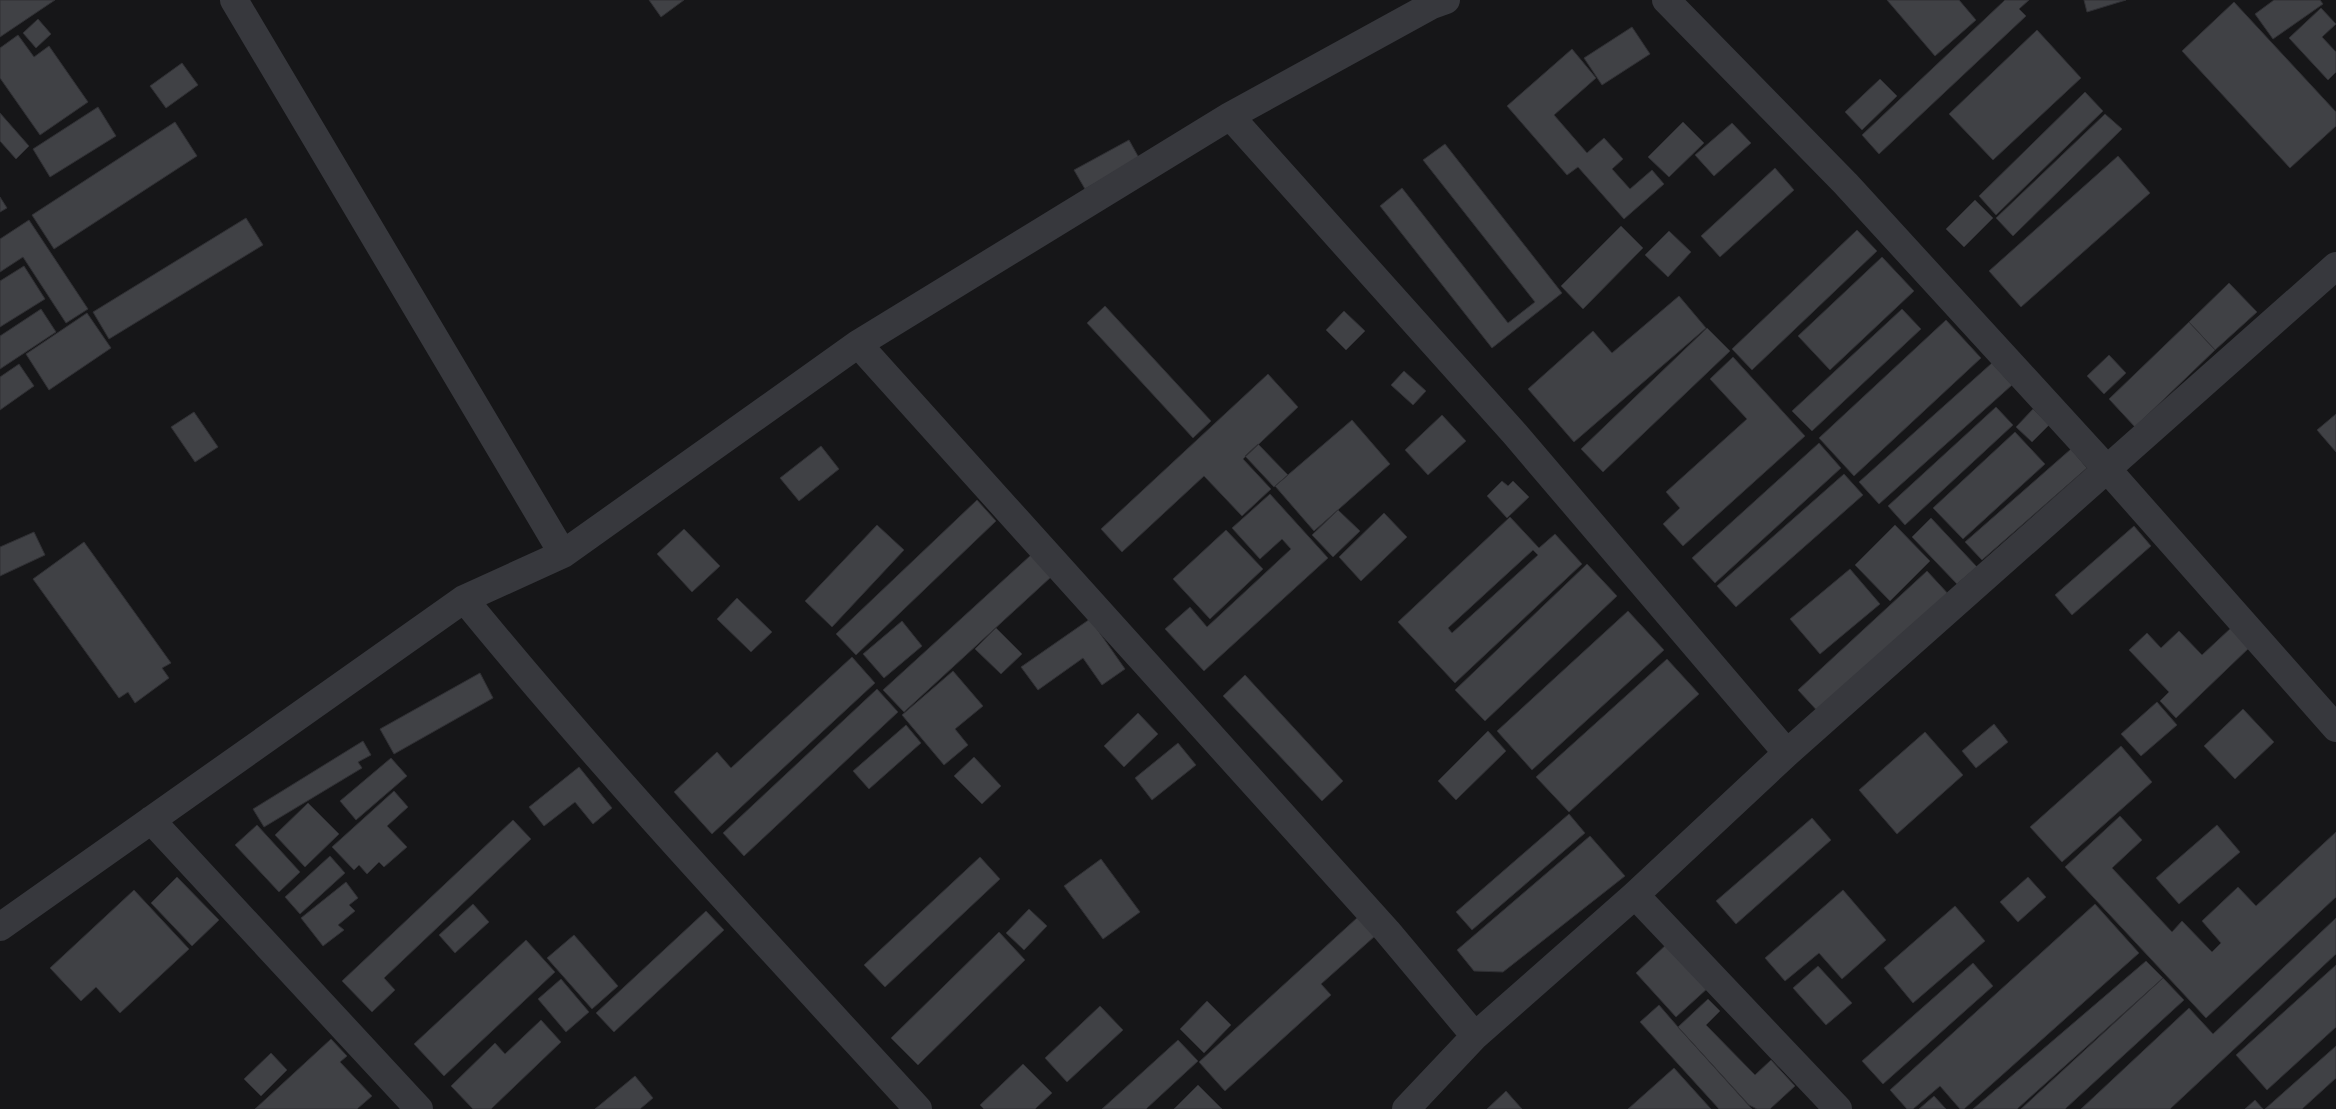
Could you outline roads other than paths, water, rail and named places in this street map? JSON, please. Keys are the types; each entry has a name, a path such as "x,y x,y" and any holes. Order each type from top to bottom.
{"street":[{"path":"234,0 563,554"},
{"path":"0,927 464,599 563,554 858,344 1230,116 1432,5 1446,0"},
{"path":"1666,0 1846,184 2108,469 2336,728"},
{"path":"1230,116 1514,434 1787,753"},
{"path":"1406,1109 1475,1036 1635,895 1787,753 2336,266"},
{"path":"858,344 1380,923 1475,1036"},
{"path":"464,599 559,714 662,830 918,1109"},
{"path":"151,820 419,1109"},
{"path":"1635,895 1838,1109"}]}
